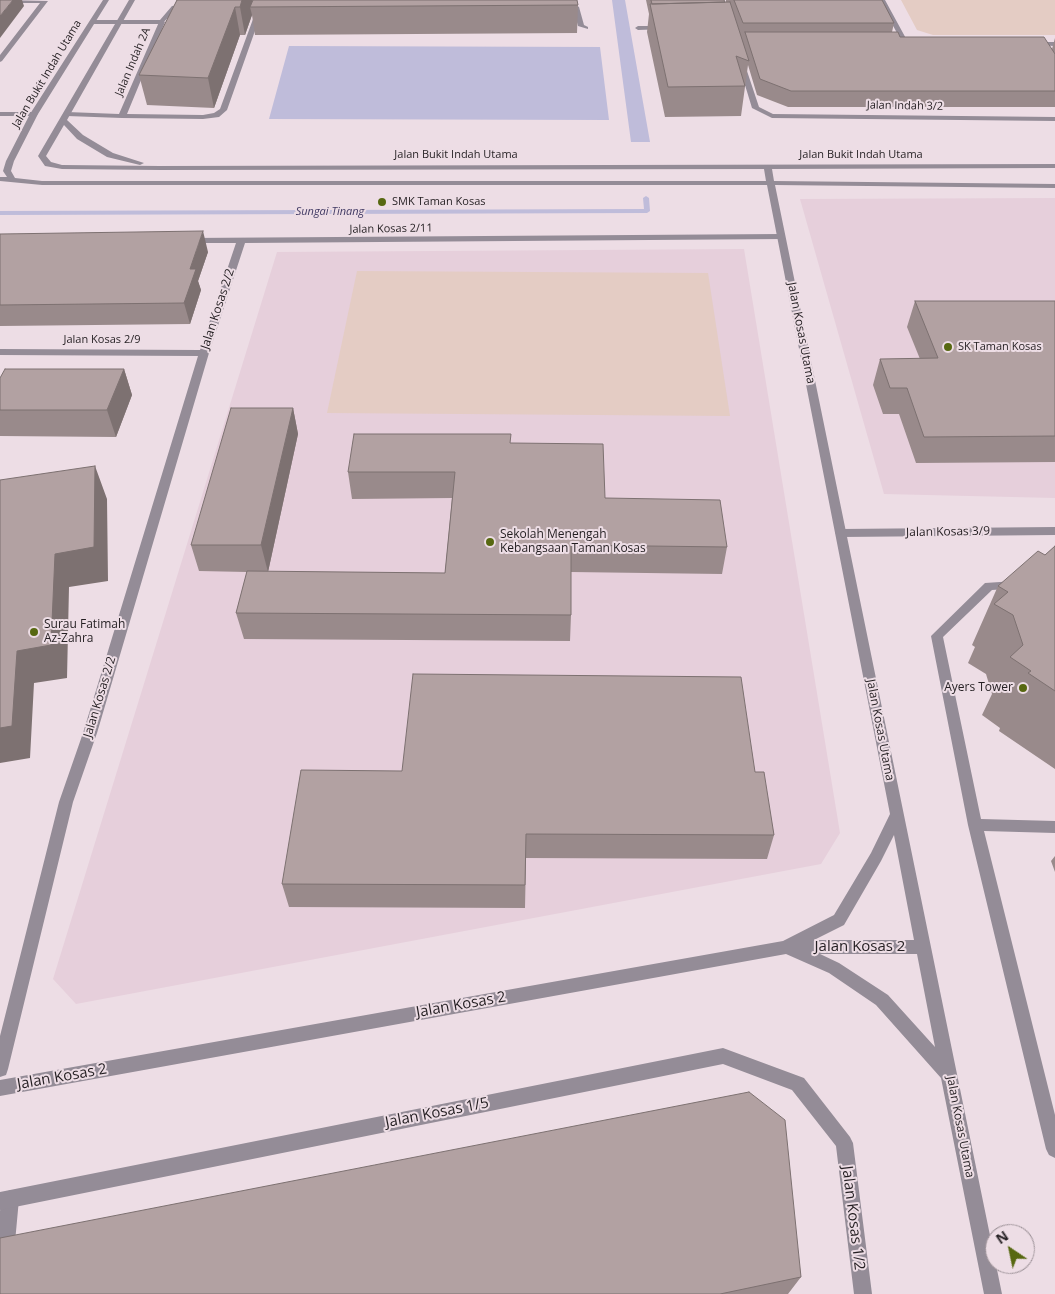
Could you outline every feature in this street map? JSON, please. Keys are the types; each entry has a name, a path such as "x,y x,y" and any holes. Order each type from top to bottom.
{"street":[{"name":"Jalan Bukit Indah Utama","path":"10,161 34,114 106,0"},
{"name":"Jalan Bukit Indah Utama","path":"132,0 42,156 48,164 62,167 160,168 1055,166"},
{"path":"882,0 906,44"},
{"path":"0,1 45,1"},
{"path":"0,60 45,1"},
{"path":"568,5 576,7 581,26 586,28"},
{"path":"92,22 162,22 174,7 191,6"},
{"path":"250,6 270,6"},
{"path":"122,116 203,117 216,115 223,110 260,6"},
{"name":"Jalan Indah 2A","path":"65,117 122,116 162,22"},
{"path":"638,28 675,28"},
{"path":"897,44 916,44"},
{"path":"1020,44 1055,44"},
{"path":"1040,44 1045,52"},
{"name":"Jalan Indah 3/2","path":"739,53 756,108 772,116 1055,118"},
{"path":"0,114 34,114"},
{"path":"65,117 80,137 110,155 160,168"},
{"path":"0,161 10,161 7,170 12,179"},
{"name":"Jalan Kosas Utama","path":"767,166 993,1294"},
{"path":"0,179 42,183 771,183 1055,186"},
{"name":"Jalan Kosas 2/11","path":"182,241 781,237"},
{"name":"Jalan Kosas 2/2","path":"0,1069 66,802 90,733 204,353 241,242"},
{"name":"Jalan Kosas 2/9","path":"0,352 204,353"},
{"name":"Jalan Kosas 3/9","path":"841,533 1055,530"},
{"path":"1027,585 989,586 937,636 975,825 1055,1149"},
{"path":"787,946 839,920 872,864 896,814"},
{"path":"975,825 1055,827"},
{"path":"787,946 834,968 882,1000 949,1074"},
{"name":"Jalan Kosas 2","path":"0,1088 787,946 924,947"},
{"name":"Jalan Kosas 1/5","path":"5,1200 723,1056 798,1084 844,1142"},
{"name":"Jalan Kosas 1/2","path":"844,1142 863,1294"},
{"path":"3,1275 5,1200"}],"shaded area":[{"path":"612,0 625,0 650,142 631,142"},
{"path":"901,0 1055,0 1055,35 933,35 917,30"},
{"path":"289,46 600,47 609,120 269,119"},
{"name":"SK Taman Kosas","path":"1055,198 1055,498 884,494 800,199"},
{"name":"Sekolah Menengah Kebangsaan Taman Kosas","path":"744,249 840,833 821,864 76,1004 53,979 277,252"},
{"path":"357,271 708,273 730,416 327,413"}],"building":[{"path":"0,0 13,0 0,16"},
{"path":"177,0 242,0 240,7 235,7 208,78 139,75"},
{"path":"253,0 577,0 578,5 250,7"},
{"path":"651,0 724,0 725,2 652,4"},
{"path":"734,0 882,0 894,23 743,23"},
{"path":"730,2 749,61 736,56 745,86 668,87 650,4"},
{"path":"745,32 898,32 900,37 1044,37 1055,54 1055,91 791,91 760,79"},
{"path":"203,231 190,269 196,269 184,303 0,305 0,234"},
{"path":"915,301 1055,301 1055,436 924,437 907,388 890,388 880,359 938,358"},
{"path":"5,369 124,369 107,410 0,410 0,378"},
{"path":"231,408 293,408 261,545 191,545"},
{"path":"354,434 511,434 510,443 603,444 605,498 720,500 727,547 571,545 571,615 236,613 247,571 445,573 455,472 348,472"},
{"path":"95,466 94,547 55,554 51,645 17,651 12,726 0,728 0,480"},
{"path":"1055,546 1055,691 1028,673 1031,671 1010,657 1023,645 1013,615 994,604 1008,592 998,586 1038,551 1045,555"},
{"path":"413,674 741,677 755,772 764,772 774,835 526,834 525,885 282,884 301,770 402,771"},
{"path":"749,1092 785,1120 801,1277 720,1294 0,1294 0,1238"}],"waterway":[{"name":"Sungai Tinang","path":"0,213 647,211 646,198"}],"place":[{"name":"SMK Taman Kosas","path":"382,202"},
{"name":"SK Taman Kosas","path":"948,347"},
{"name":"Sekolah Menengah Kebangsaan Taman Kosas","path":"490,542"},
{"name":"Surau Fatimah Az-Zahra","path":"34,632"},
{"name":"Ayers Tower","path":"1023,688"}]}
